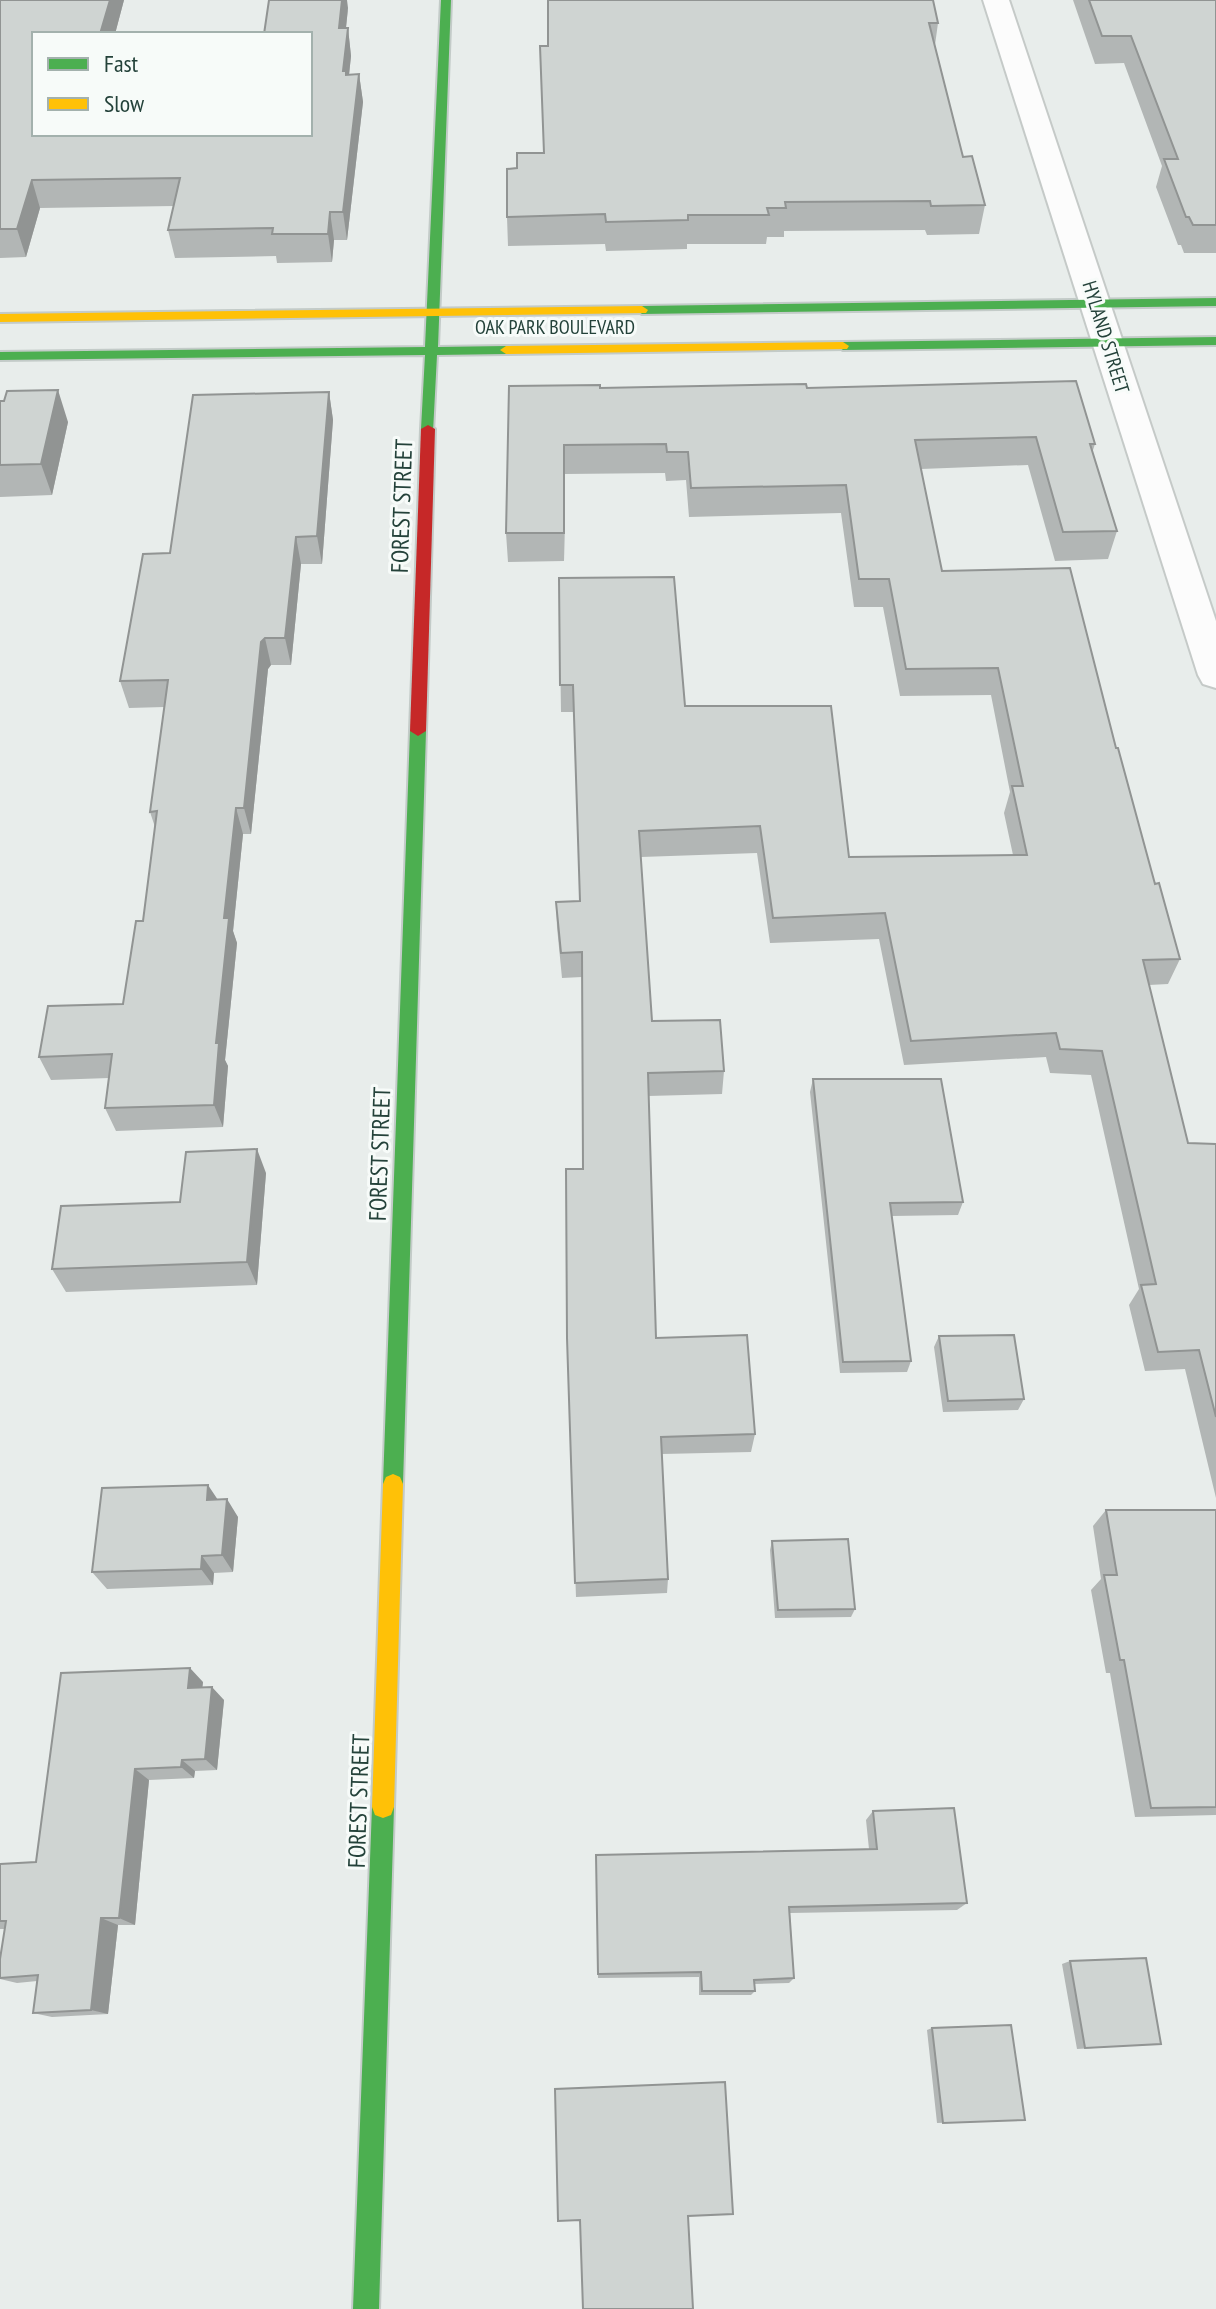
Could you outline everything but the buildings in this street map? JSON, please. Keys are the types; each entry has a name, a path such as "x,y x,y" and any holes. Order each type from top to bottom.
{"street":[{"name":"FOREST STREET","path":"366,2309 431,350 446,0"},
{"name":"HYLAND STREET","path":"996,0 1110,342 1216,675"},
{"name":"OAK PARK BOULEVARD","path":"0,318 1216,302"},
{"name":"OAK PARK BOULEVARD","path":"0,356 1216,341"}],"traffic: fast":[{"path":"428,429 446,0"},
{"path":"642,310 1216,302"},
{"path":"843,346 1216,341"},
{"path":"0,356 506,350"},
{"path":"393,1484 418,731"},
{"path":"366,2309 383,1807"}],"traffic: slow":[{"path":"0,318 642,310"},
{"path":"506,350 843,346"},
{"path":"383,1807 393,1484"}],"traffic: jam":[{"path":"418,731 428,429"}]}
